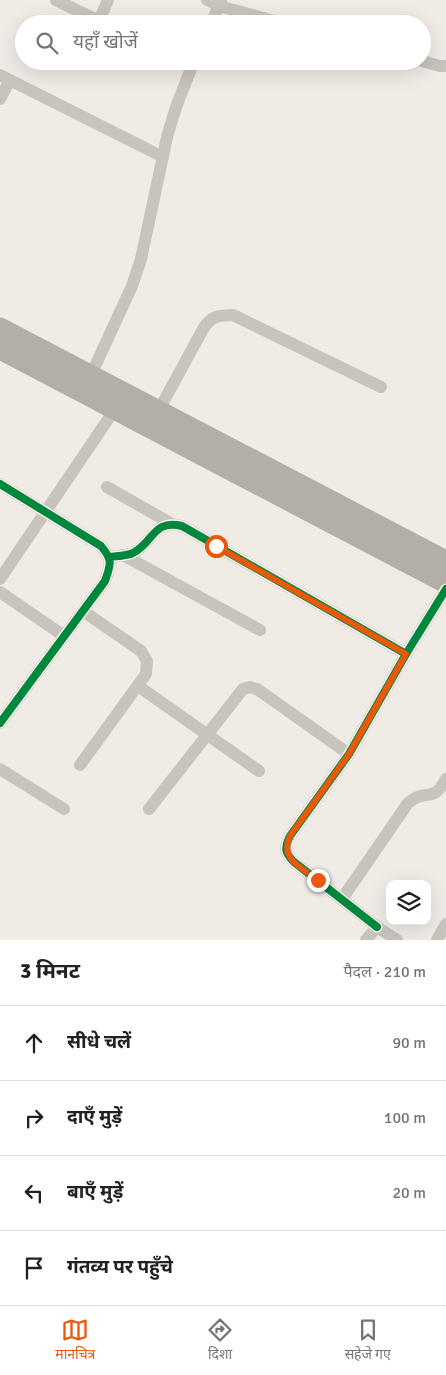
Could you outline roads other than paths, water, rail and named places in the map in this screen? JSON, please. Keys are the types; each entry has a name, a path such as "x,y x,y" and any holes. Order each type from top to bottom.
{"highway":[{"path":"0,328 446,561"},
{"path":"0,349 446,582"}],"street":[{"path":"56,0 87,15"},
{"path":"104,15 108,0"},
{"path":"207,0 257,15"},
{"path":"214,15 220,3"},
{"path":"431,64 446,66"},
{"path":"91,375 132,286 141,260 163,157 187,70"},
{"path":"0,99 5,77 163,157"},
{"path":"159,410 203,329 209,320 218,315 233,315 381,387"},
{"path":"0,579 115,409"},
{"path":"0,484 101,546 110,556 110,568 105,581 0,724"},
{"path":"107,487 172,524"},
{"path":"110,556 123,556 132,553 142,547 163,525 182,526 406,654"},
{"path":"123,556 260,630"},
{"path":"397,940 377,927 294,862 288,855 285,846 290,836 349,754 406,654 446,590"},
{"path":"0,592 64,636"},
{"path":"80,765 146,674 147,661 141,651 83,611"},
{"path":"138,686 258,771"},
{"path":"149,809 243,689 250,687 257,689 349,754"},
{"path":"0,770 64,809"},
{"path":"342,898 408,803 414,798 423,795 434,795 446,779"},
{"path":"437,940 446,924"},
{"path":"366,940 377,927"}]}
